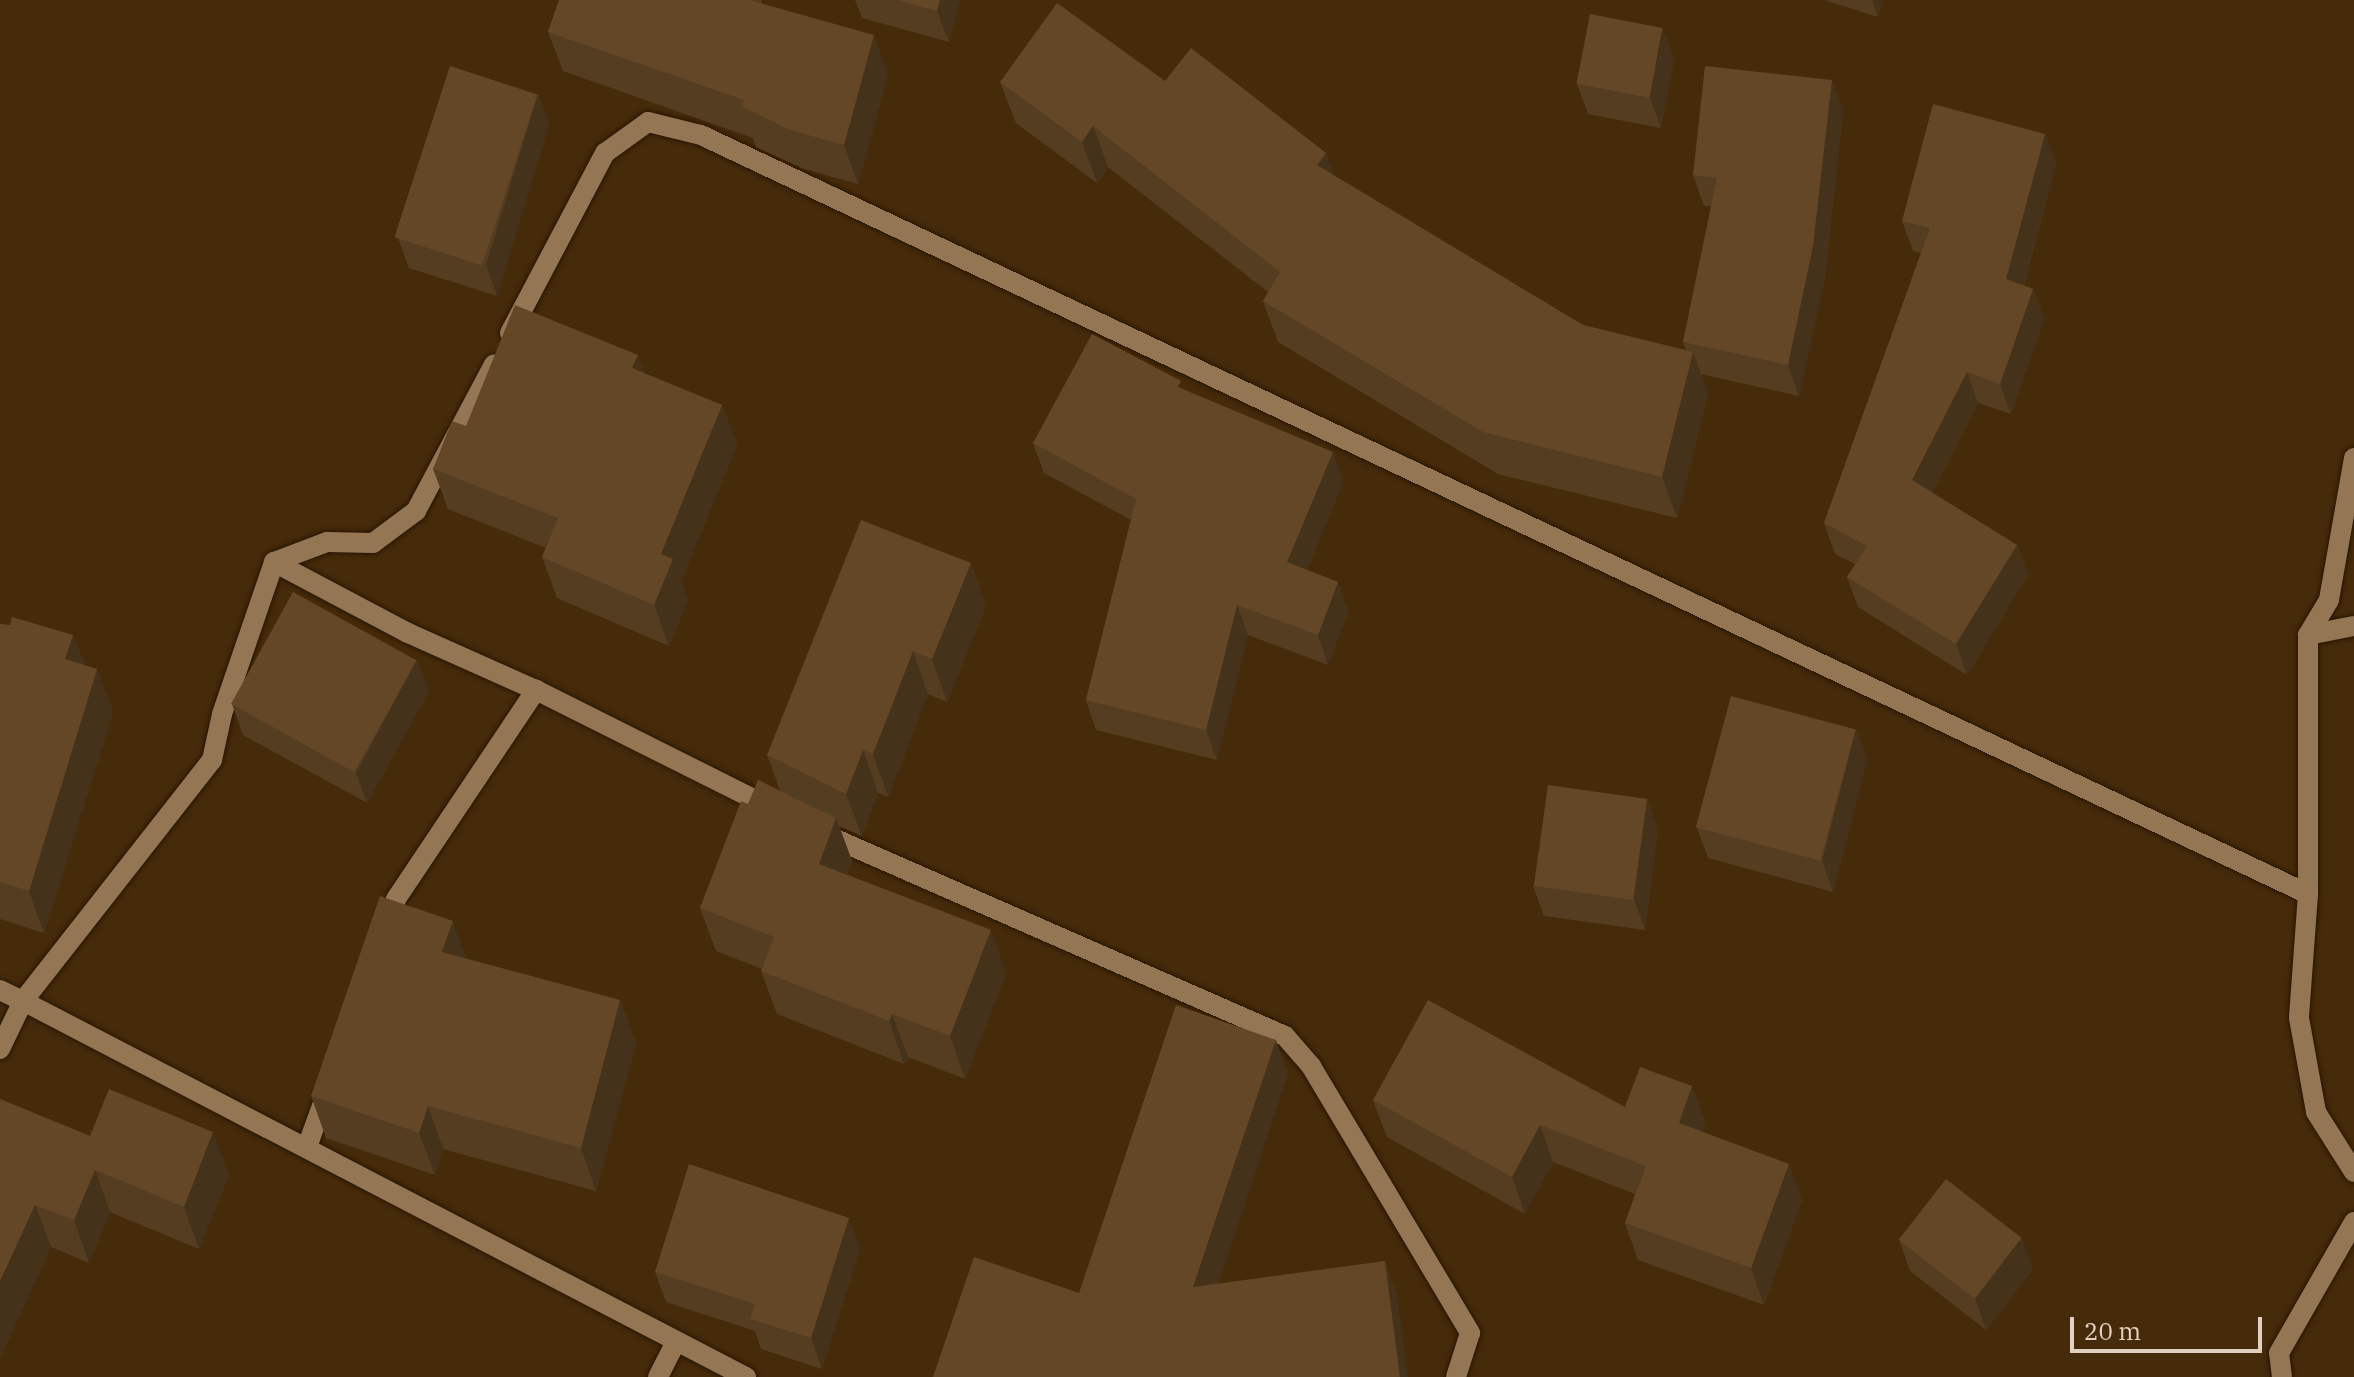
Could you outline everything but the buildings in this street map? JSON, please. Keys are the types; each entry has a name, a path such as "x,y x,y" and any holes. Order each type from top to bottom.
{"street":[{"path":"274,562 327,542 373,543 416,511 605,153 648,122 701,135 2308,894"},
{"path":"2354,458 2329,600 2308,635 2308,894 2299,1018 2316,1112 2354,1172"},
{"path":"274,562 408,633 536,690 795,819 1285,1036 1311,1066 1470,1333 1456,1377"},
{"path":"0,1049 23,1001 212,760 222,714 274,562"},
{"path":"2308,635 2354,626"},
{"path":"381,943 396,899 536,690"},
{"path":"0,990 746,1377"},
{"path":"307,1147 333,1074"},
{"path":"2282,1377 2279,1353 2354,1222"},
{"path":"658,1377 676,1342"}]}
